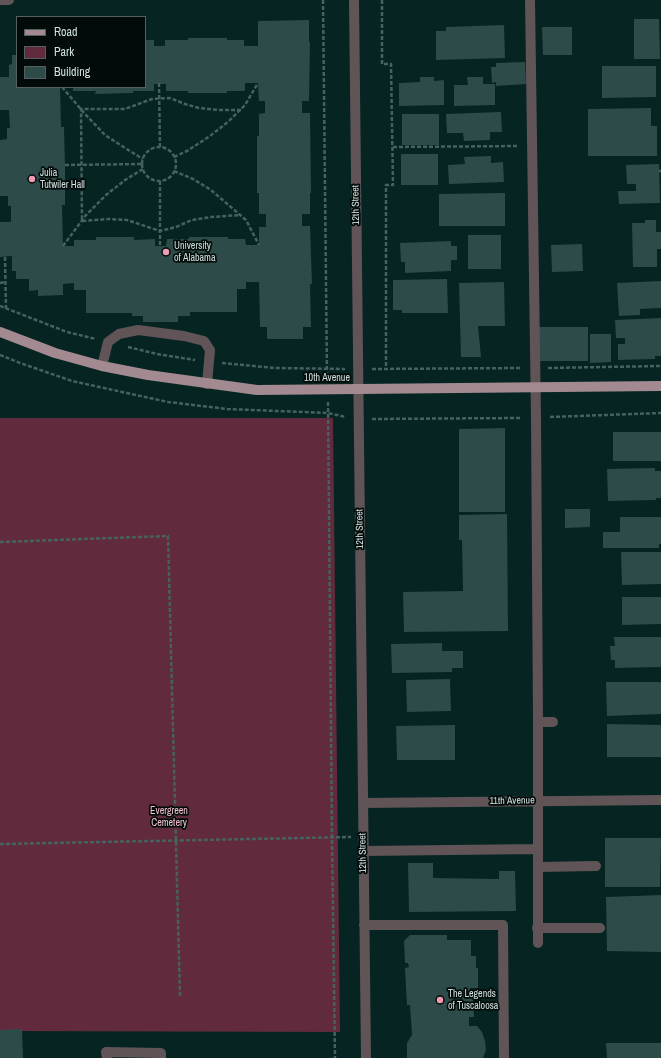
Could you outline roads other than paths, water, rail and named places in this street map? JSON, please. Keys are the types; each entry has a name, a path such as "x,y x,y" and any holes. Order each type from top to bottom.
{"main road":[{"name":"10th Avenue","path":"0,332 55,353 102,366 148,375 258,390 661,386"}],"street":[{"path":"0,0 9,0"},
{"name":"12th Street","path":"354,0 366,1058"},
{"path":"530,0 536,418 538,943"},
{"path":"102,366 108,342 119,334 138,330 184,336 204,341 210,350 207,384"},
{"path":"538,722 552,722"},
{"name":"11th Avenue","path":"363,803 661,800"},
{"path":"363,851 538,849"},
{"path":"538,867 596,866"},
{"path":"364,925 503,925 504,1058"},
{"path":"537,928 600,928"},
{"path":"106,1058 106,1052 161,1053 161,1058"}],"place":[{"name":"Julia Tutwiler Hall","path":"32,179"},
{"name":"University of Alabama","path":"166,252"},
{"name":"The Legends of Tuscaloosa","path":"440,1000"}],"park label":[{"name":"Evergreen Cemetery","path":"169,816"}]}
